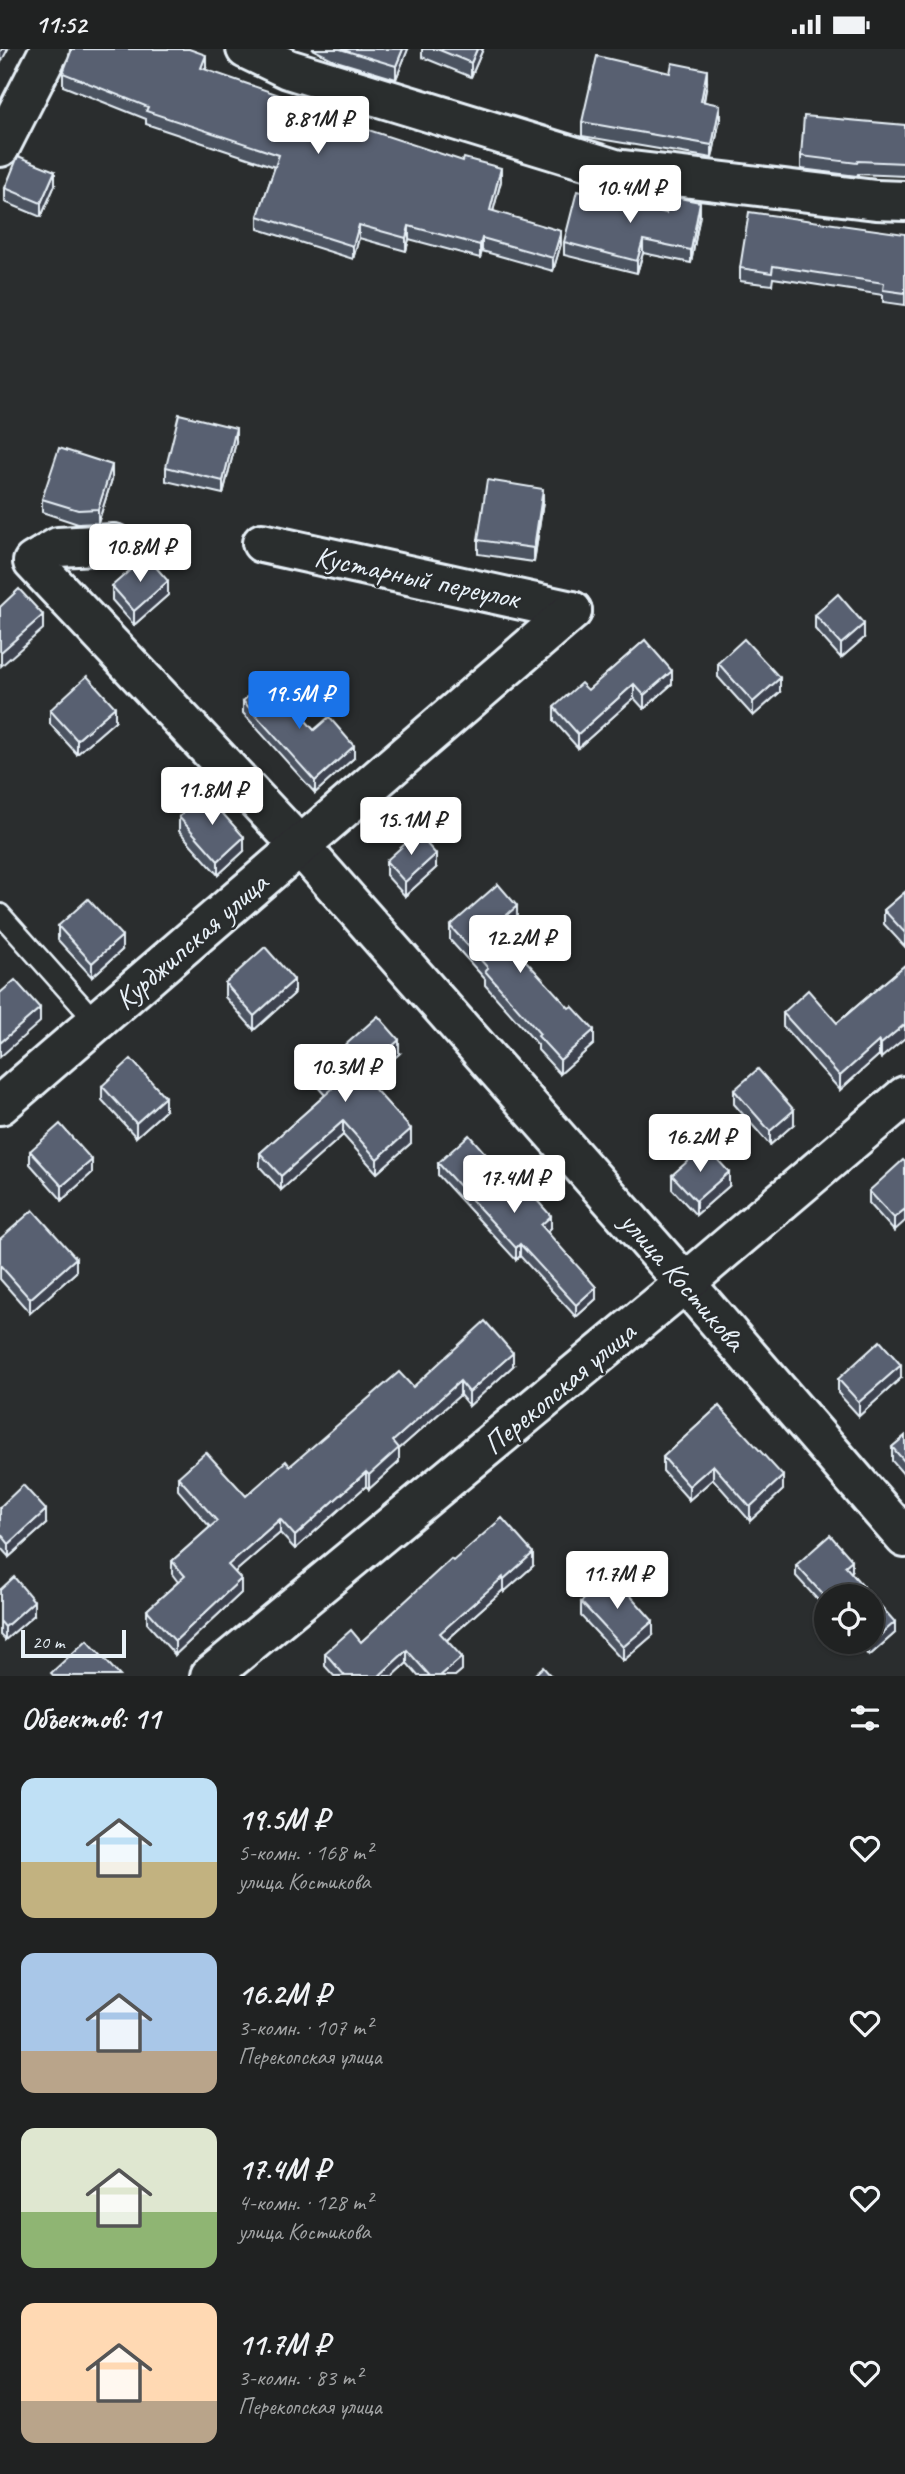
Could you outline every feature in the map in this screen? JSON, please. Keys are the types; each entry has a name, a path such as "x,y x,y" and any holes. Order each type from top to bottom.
{"street":[{"path":"0,147 50,49"},
{"path":"246,49 288,69 615,169 876,200 905,201"},
{"name":"Кустарный переулок","path":"261,543 572,611"},
{"name":"улица Костикова","path":"114,544 58,547 33,562 300,846 685,1283 905,1538"},
{"name":"Курджипская улица","path":"0,1105 572,611"},
{"name":"Перекопская улица","path":"210,1676 685,1283 905,1096"}],"lane":[{"path":"0,914 96,1022"}],"building":[{"path":"72,49 189,49 206,55 201,68 294,100 292,105 463,161 464,158 501,168 490,210 561,231 553,258 482,238 480,245 409,226 406,238 359,225 353,246 258,216 279,155 146,111 148,107 63,73"},
{"path":"340,49 403,49 396,66"},
{"path":"437,49 477,49 471,63"},
{"path":"597,56 670,73 672,63 707,70 701,101 720,105 712,145 582,122"},
{"path":"804,116 905,125 905,163 857,163 801,156"},
{"path":"18,156 55,171 41,203 5,188"},
{"path":"577,191 666,213 669,196 700,202 691,250 643,240 637,261 564,242"},
{"path":"749,212 905,234 905,293 883,290 884,283 773,266 772,273 740,268"},
{"path":"179,414 236,428 223,481 166,467"},
{"path":"59,448 112,465 98,509 78,510 42,499"},
{"path":"487,480 543,489 534,548 478,540"},
{"path":"146,556 168,581 134,611 112,586"},
{"path":"19,589 43,615 1,652 0,607"},
{"path":"838,594 864,624 841,644 815,615"},
{"path":"744,639 780,678 753,702 718,663"},
{"path":"645,640 672,671 644,695 634,684 578,734 554,707 581,683 588,690"},
{"path":"87,676 115,707 77,740 50,710"},
{"path":"268,678 314,730 329,717 354,746 315,781 243,701"},
{"path":"205,794 244,837 218,861 179,817"},
{"path":"417,833 436,854 405,882 386,861"},
{"path":"498,884 517,906 494,926 569,1008 572,1006 594,1030 560,1060 485,971 488,968 450,926"},
{"path":"905,892 905,933 884,910"},
{"path":"88,899 122,936 92,963 58,926"},
{"path":"265,947 294,980 254,1016 225,983"},
{"path":"905,965 905,1024 881,1044 879,1041 840,1076 783,1013 808,990 837,1023"},
{"path":"15,980 40,1008 0,1043 0,993"},
{"path":"378,1016 399,1040 361,1074 411,1129 377,1159 343,1121 281,1176 260,1153 332,1089 316,1071"},
{"path":"131,1059 165,1097 136,1123 102,1086"},
{"path":"758,1069 794,1110 770,1131 734,1090"},
{"path":"60,1124 92,1160 62,1186 30,1151"},
{"path":"469,1135 520,1193 526,1188 551,1216 541,1225 596,1287 576,1305 520,1244 516,1248 438,1163"},
{"path":"705,1146 729,1172 696,1201 672,1175"},
{"path":"903,1160 905,1209 894,1218 869,1191"},
{"path":"33,1210 76,1258 30,1299 0,1265 0,1239"},
{"path":"485,1321 513,1353 469,1392 460,1381 393,1441 399,1448 369,1475 366,1472 295,1536 280,1519 228,1565 241,1579 175,1641 147,1610 185,1576 172,1561 217,1521 178,1477 206,1452 246,1496 286,1461 290,1466 399,1372 413,1387"},
{"path":"880,1341 901,1365 859,1402 838,1379"},
{"path":"719,1406 783,1476 750,1507 713,1465 689,1486 663,1457"},
{"path":"905,1436 905,1462 892,1447"},
{"path":"23,1485 46,1510 9,1544 0,1533 0,1507"},
{"path":"502,1518 533,1553 440,1633 462,1657 440,1676 430,1676 407,1650 379,1676 345,1676 325,1653 351,1630 361,1642 451,1559 453,1561"},
{"path":"830,1535 852,1560 845,1566 861,1584 814,1585 796,1565"},
{"path":"612,1575 653,1621 623,1647 581,1602"},
{"path":"14,1577 34,1601 5,1627 0,1621 0,1590"},
{"path":"884,1610 895,1622 884,1632"},
{"path":"87,1640 120,1676 54,1676 51,1673"},
{"path":"543,1667 551,1676 533,1676"}]}
